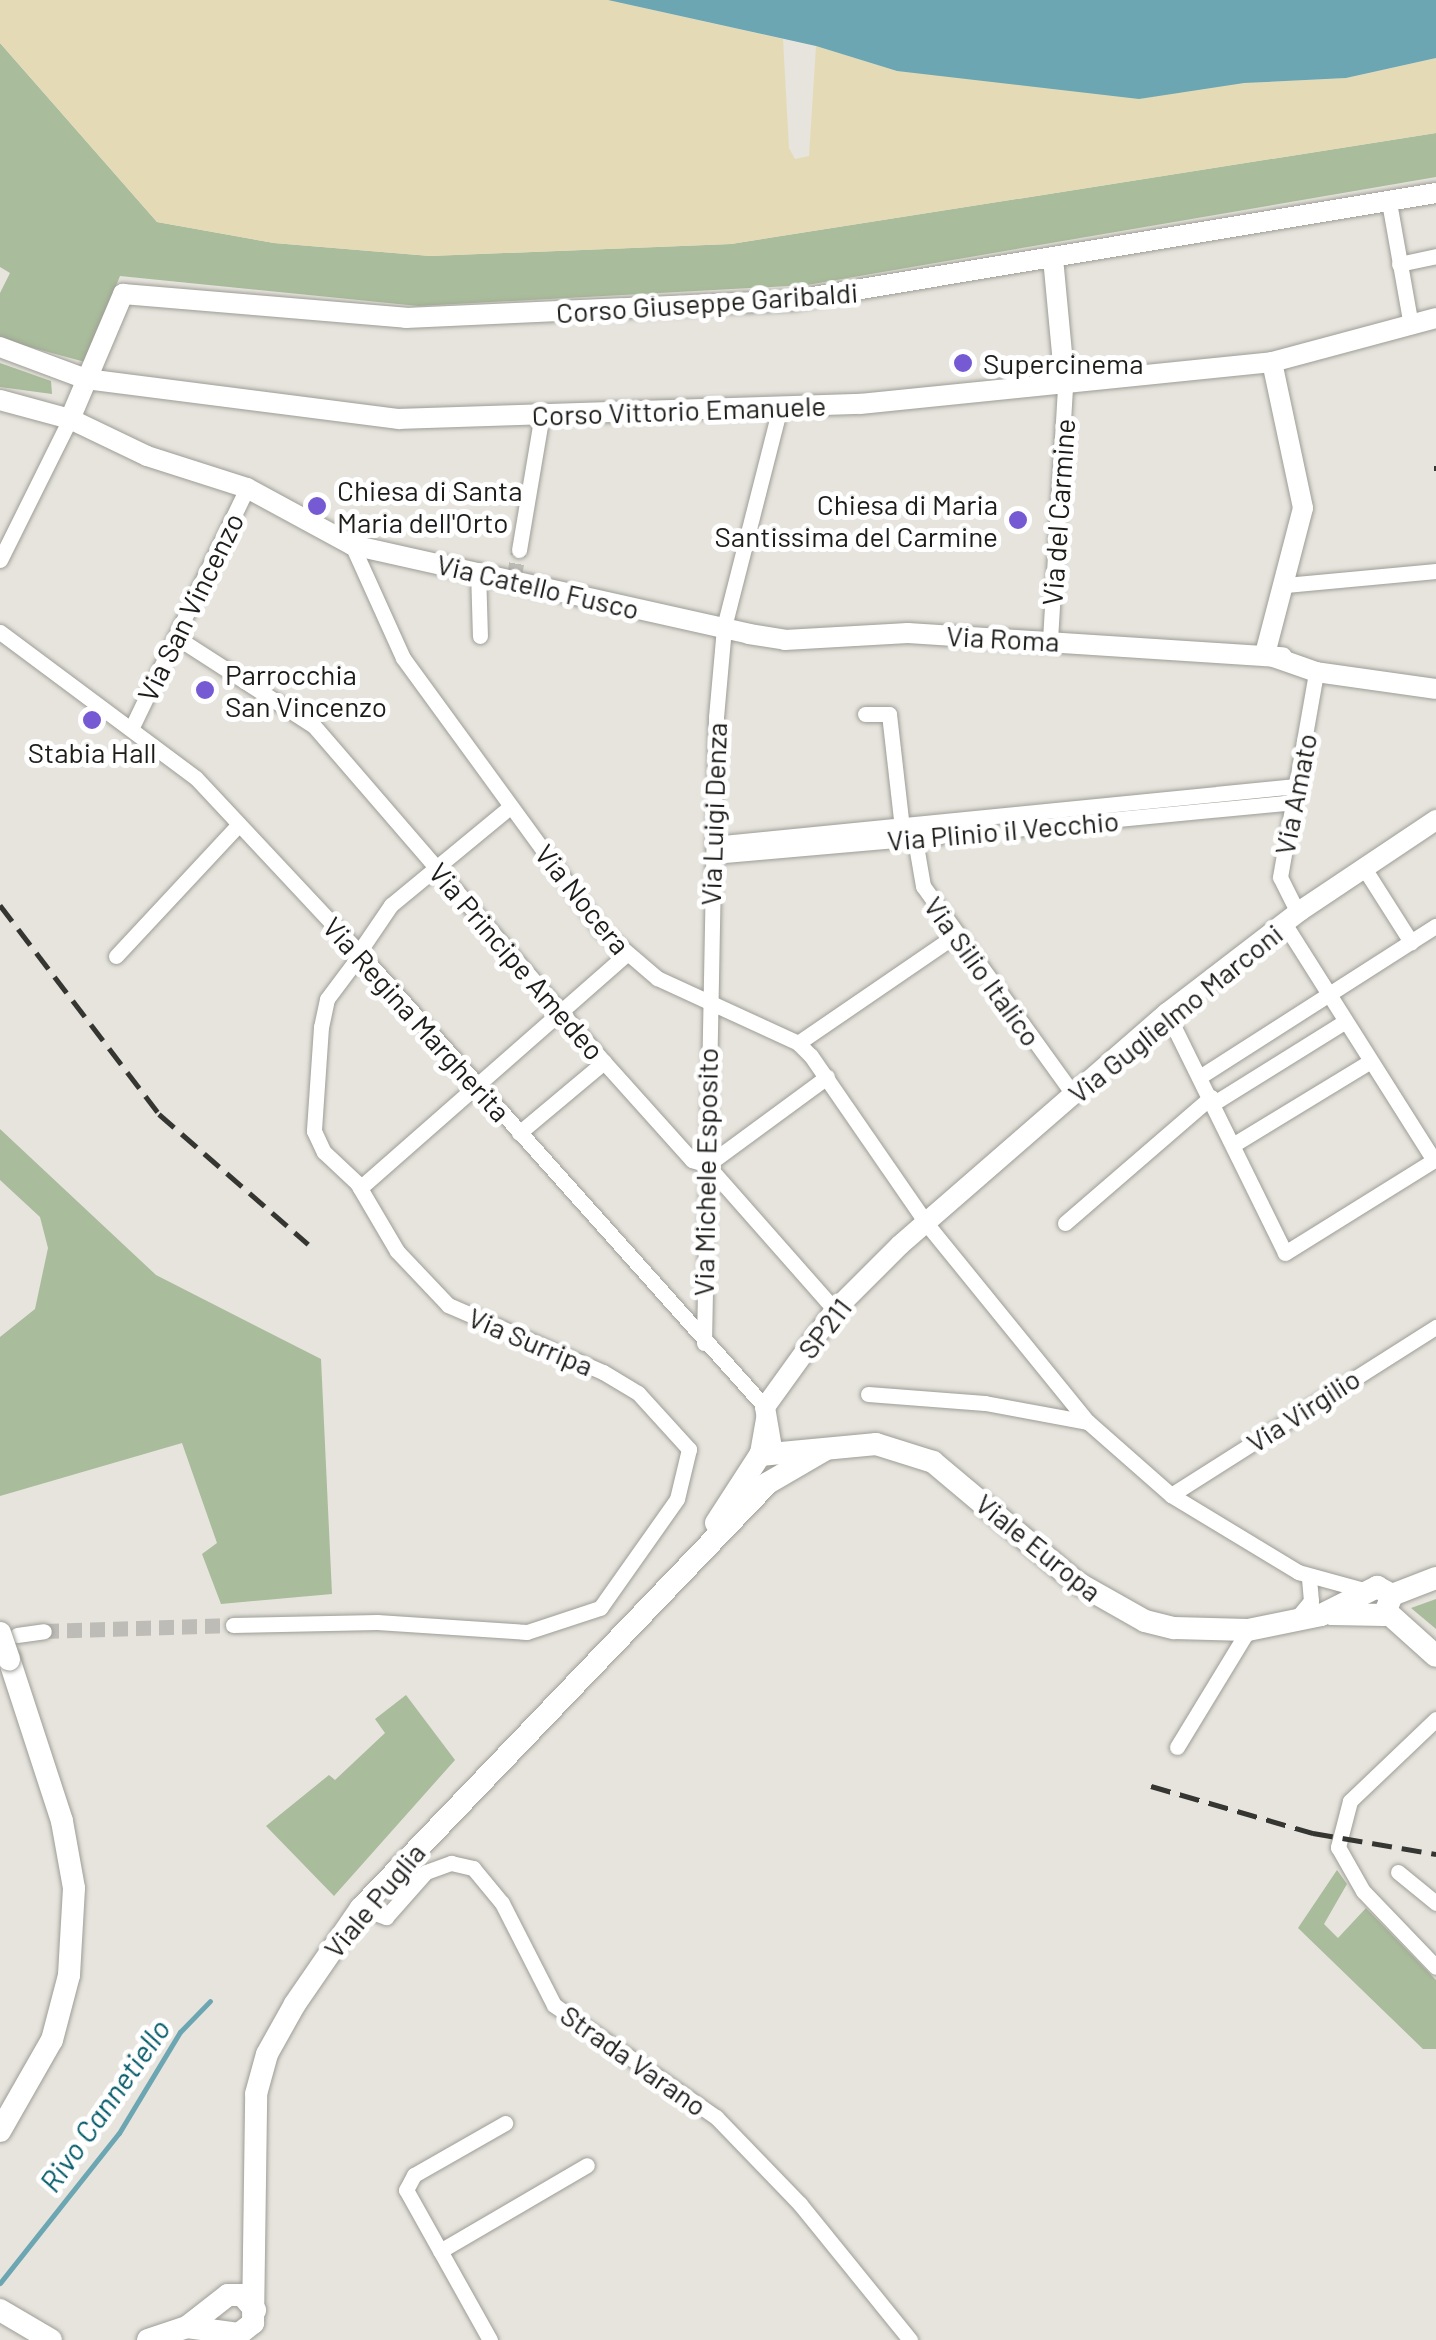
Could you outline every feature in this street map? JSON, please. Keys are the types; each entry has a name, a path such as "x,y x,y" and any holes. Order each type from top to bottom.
{"main road":[{"name":"Viale Europa","path":"768,1466 823,1451 876,1444 916,1453 1111,1605 1174,1628 1248,1630 1377,1601"},
{"name":"Viale Puglia","path":"244,2329 252,2260 256,2094 267,2054 360,1908 675,1583 768,1466"},
{"path":"1436,1578 1377,1601 1436,1656"},
{"path":"0,2131 52,2040 69,1975 74,1888 62,1822 9,1659 9,1634"},
{"path":"148,2340 186,2327 224,2299 252,2260"},
{"path":"224,2299 248,2299 244,2329"},
{"path":"224,2299 244,2329"},
{"path":"0,2310 51,2340"},
{"path":"186,2327 244,2329"}],"street":[{"name":"Corso Giuseppe Garibaldi","path":"86,379 123,294 406,318 830,298 1436,193"},
{"path":"1389,202 1411,325"},
{"path":"1398,264 1436,256"},
{"path":"1052,258 1065,384"},
{"name":"Corso Vittorio Emanuele","path":"0,347 86,379 399,419 780,408 1065,384 1272,362 1436,318"},
{"path":"1272,362 1304,508 1284,585 1273,655"},
{"path":"0,560 86,379"},
{"name":"Via del Carmine","path":"1050,640 1065,384"},
{"name":"Via Catello Fusco","path":"0,400 70,419 147,456 247,488 352,544 724,626"},
{"name":"Via Luigi Denza","path":"707,1002 724,626 780,408"},
{"path":"519,550 542,414"},
{"name":"Via San Vincenzo","path":"132,727 247,488"},
{"name":"Via Nocera","path":"352,544 403,658 510,808 626,954 657,978 798,1043 827,1077 926,1223 1088,1422 1171,1495 1310,1577 1377,1601"},
{"path":"478,570 480,636"},
{"path":"1284,585 1436,571"},
{"name":"Via Roma","path":"724,626 785,640 908,633 1273,655 1316,672 1436,689"},
{"name":"Via Principe Amedeo","path":"176,638 314,726 604,1062 692,1160 708,1165 835,1310"},
{"name":"Via Regina Margherita","path":"3,640 132,727 196,778 360,953 765,1408"},
{"name":"Via Amato","path":"1316,672 1280,877 1291,918 1328,994 1435,1160"},
{"name":"Via Silio Italico","path":"865,714 890,714 923,886 954,936 1073,1094"},
{"name":"Via Plinio il Vecchio","path":"713,850 1295,794"},
{"name":"Via Surripa","path":"510,808 434,866 373,923 360,953 327,1000 314,1132 324,1152 360,1188 396,1251 448,1305 615,1379 675,1428 689,1449 677,1499 600,1608"},
{"path":"116,956 240,824"},
{"name":"Via Guglielmo Marconi","path":"926,1223 1167,1013 1291,918 1435,825"},
{"path":"1364,868 1411,942"},
{"path":"1200,1076 1436,926"},
{"path":"798,1043 954,936"},
{"path":"360,1188 626,954"},
{"name":"Via Michele Esposito","path":"704,1343 707,1002"},
{"path":"1167,1013 1236,1143 1285,1253 1435,1160"},
{"path":"1065,1223 1212,1100 1344,1022"},
{"path":"519,1133 604,1062"},
{"path":"1236,1143 1369,1062"},
{"path":"708,1165 827,1077"},
{"name":"SP211","path":"765,1408 835,1310 926,1223"},
{"name":"Via Virgilio","path":"1171,1495 1436,1327"},
{"path":"868,1394 985,1403 1088,1422"},
{"path":"765,1408 768,1466"},
{"path":"1292,1622 1312,1601 1310,1577"},
{"path":"233,1625 377,1622 527,1632 600,1608 630,1631"},
{"path":"1177,1747 1248,1630"},
{"path":"9,1634 44,1631"},
{"path":"1436,1719 1350,1801 1338,1839 1353,1878 1436,1966"},
{"name":"Strada Varano","path":"360,1908 386,1917 426,1872 450,1863 473,1868 502,1903 554,2005 716,2117 800,2204 910,2340"},
{"path":"1398,1872 1436,1902"},
{"path":"490,2340 406,2190 414,2175 505,2124"},
{"path":"440,2251 587,2165"}],"green space":[{"path":"0,43 157,222 274,243 430,256 731,244 1436,133 1436,177 807,285 418,306 120,276 85,362 0,339 0,293 10,273 0,267"},
{"path":"0,363 51,381 52,394 0,387"},
{"path":"0,1129 156,1275 321,1359 332,1594 221,1604 202,1554 217,1543 182,1443 0,1496 0,1337 35,1309 48,1248 40,1217 0,1180"},
{"path":"1436,1599 1436,1629 1411,1608"},
{"path":"406,1695 455,1760 334,1896 266,1826 329,1775 335,1780 385,1733 375,1719"},
{"path":"1337,1870 1347,1884 1324,1924 1338,1938 1366,1908 1436,1980 1436,2049 1423,2049 1298,1928"}],"sand":[{"path":"0,0 608,0 783,39 789,148 795,159 809,156 816,46 897,71 1244,83 1346,78 1436,58 1436,133 731,244 430,256 274,243 157,222 0,43"}],"water":[{"path":"608,0 1436,0 1436,58 1346,78 1244,83 1139,99 897,71 816,46"}],"waterway":[{"name":"Rivo Cannetiello","path":"0,2283 119,2133 180,2032 210,2001"}],"tunnel":[{"path":"514,578 519,550"},
{"path":"44,1631 233,1625"}],"railway":[{"path":"0,905 159,1114 308,1244"},
{"path":"1151,1786 1313,1833 1436,1854"}],"place":[{"name":"Supercinema","path":"963,363"},
{"name":"Chiesa di Santa Maria dell'Orto","path":"317,506"},
{"name":"Chiesa di Maria Santissima del Carmine","path":"1018,520"},
{"name":"Parrocchia San Vincenzo","path":"205,690"},
{"name":"Stabia Hall","path":"92,720"}]}
